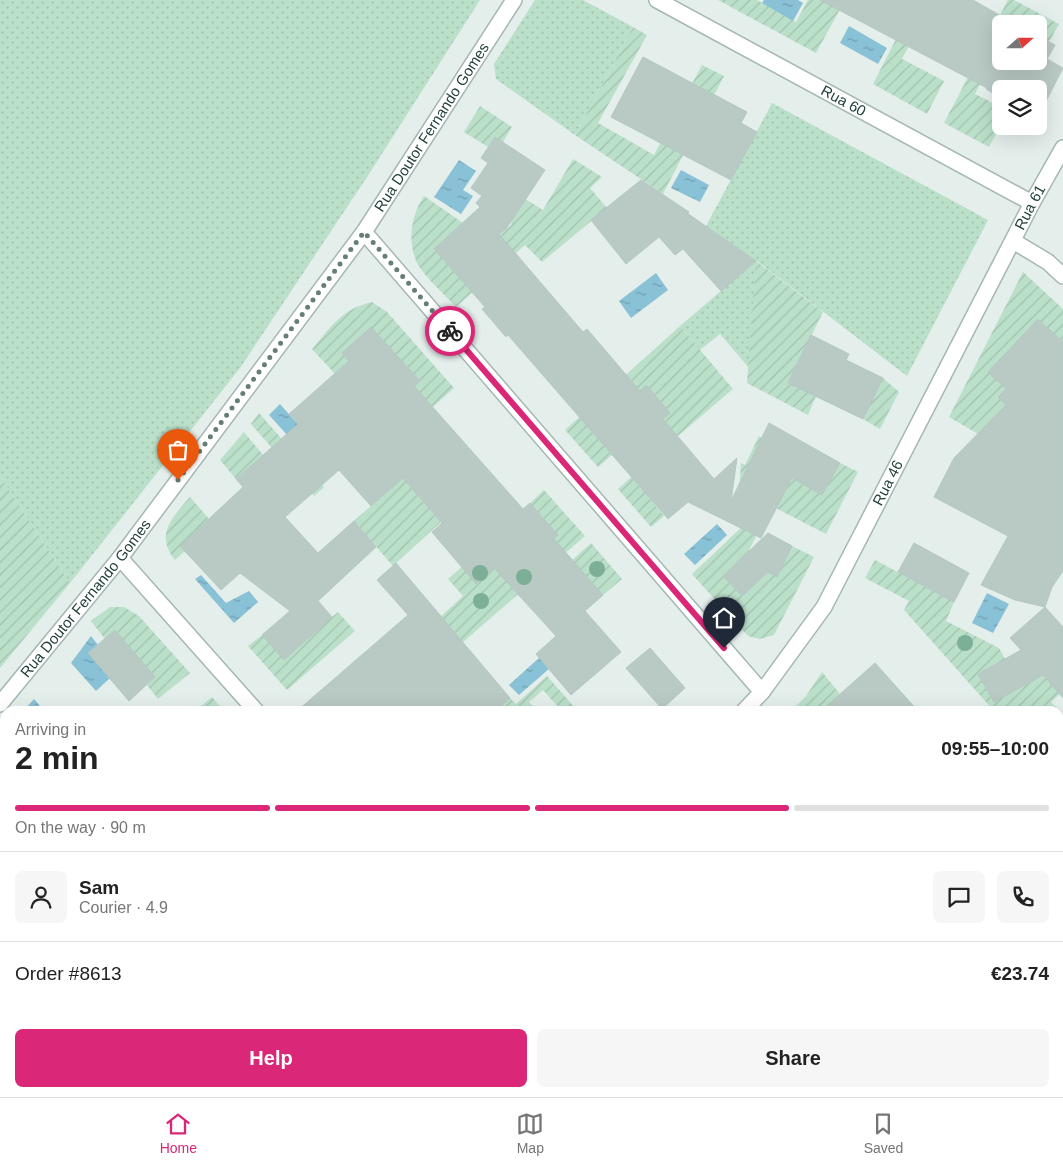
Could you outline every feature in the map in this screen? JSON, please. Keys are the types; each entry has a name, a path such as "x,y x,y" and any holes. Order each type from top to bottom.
{"street":[{"name":"Rua Doutor Fernando Gomes","path":"0,704 120,558 364,232 514,0"},
{"name":"Rua 60","path":"657,0 1032,203"},
{"name":"Rua 61","path":"1013,241 1063,148"},
{"path":"364,232 762,692"},
{"path":"1013,241 1048,262 1063,276"},
{"name":"Rua 46","path":"749,706 762,692 824,606 1013,241"},
{"path":"120,558 252,706"}],"green space":[{"path":"0,0 480,0 369,174 240,368 70,583 0,476"},
{"path":"535,0 583,0 633,27 575,135 496,79 494,64"},
{"path":"718,0 757,0 796,22 808,0 845,0 816,53"},
{"path":"916,0 933,0 902,59 944,81 927,114 873,84"},
{"path":"1008,0 1014,0 1042,15 1000,15"},
{"path":"1048,18 1059,24 1048,42"},
{"path":"633,27 647,35 598,123 654,155 702,65 724,76 663,194 575,135"},
{"path":"979,56 991,62 975,94 992,102 992,135 996,135 989,147 944,123"},
{"path":"772,103 988,220 907,376 757,261 749,368 720,334 700,350 680,326 756,261 706,226"},
{"path":"480,106 512,127 503,142 495,137 488,147 464,132"},
{"path":"573,159 602,177 590,188 607,208 542,262 525,245 456,307 424,274 414,255 411,237 413,220 424,196 463,223 434,249 456,274 512,224 504,218 519,195 543,210"},
{"path":"756,261 823,312 788,383 816,396 808,415 747,383"},
{"path":"1023,272 1063,309 1063,342 1038,319 989,372 1006,389 1006,405 978,434 949,417"},
{"path":"372,302 387,312 454,388 396,440 312,349 344,314 361,305","holes":["371,327 420,381 391,407"]},
{"path":"680,326 733,389 672,441 646,386 592,431 612,455 598,467 565,430"},
{"path":"883,378 899,392 880,429 863,419"},
{"path":"259,413 324,487 314,496 251,424"},
{"path":"244,432 263,455 236,479 220,460"},
{"path":"759,436 780,447 786,490 792,478 822,495 840,463 858,472 826,534 739,489 741,463 745,465"},
{"path":"646,464 660,482 646,494 664,516 651,527 618,489"},
{"path":"0,476 70,583 0,668"},
{"path":"405,476 418,496 441,522 393,566 354,521"},
{"path":"544,490 585,536 462,643 439,618 463,596 448,579 480,551 506,581 558,536 530,503"},
{"path":"190,497 209,519 181,546 185,551 175,560 169,551 166,534 172,519"},
{"path":"746,523 760,529 748,552 723,576 742,596 768,572 777,576 792,546 814,557 774,635 760,639 748,636 692,574"},
{"path":"591,543 622,579 603,595 581,570 541,588"},
{"path":"875,560 954,602 946,621 999,648 1019,684 1036,667 1060,694 1051,702 1055,706 990,706 904,610 909,601 865,578","holes":["1001,661 1016,690 994,702 979,674"]},
{"path":"110,607 124,607 139,616 190,673 158,699 147,685 155,677 115,631 105,639 91,621"},
{"path":"338,612 355,631 287,690 248,646 262,635 332,617"},
{"path":"822,672 840,694 827,706 796,706 806,696"},
{"path":"547,676 573,706 557,706 543,690 529,702 533,706 501,706 510,698 516,704"},
{"path":"212,697 220,706 201,706"}],"water":[{"path":"764,0 798,0 803,3 793,21 762,3"},
{"path":"849,26 887,48 878,64 840,43"},
{"path":"459,160 476,171 463,190 473,196 461,214 434,197"},
{"path":"681,170 709,185 700,202 671,188"},
{"path":"656,273 668,290 631,318 619,301"},
{"path":"280,404 310,438 299,448 269,415"},
{"path":"717,524 727,535 695,565 684,554"},
{"path":"201,575 226,603 249,591 258,602 234,623 195,579"},
{"path":"987,593 1009,604 993,633 972,623"},
{"path":"91,636 98,645 110,678 96,691 71,663"},
{"path":"540,657 550,668 519,695 509,685"},
{"path":"34,699 40,706 28,706"}],"building":[{"path":"820,0 973,0 999,15 992,15 992,70 1048,70 1048,60 1063,68 1047,99 1047,80 992,80 992,93 987,88"},
{"path":"1048,42 1055,45 1048,57"},
{"path":"643,57 747,112 741,123 757,132 731,180 611,117"},
{"path":"495,137 545,170 506,229 499,234 583,332 587,329 640,391 646,385 670,413 663,419 714,479 737,458 731,501 769,423 840,463 822,495 792,478 761,538 688,502 668,519 508,335 506,337 482,309 485,307 434,249 480,207 476,203 482,196 471,188 488,163 481,158"},
{"path":"641,180 756,261 721,291 683,249 675,255 659,237 626,264 591,220"},
{"path":"1038,319 1063,342 1063,571 1052,587 1045,607 1015,600 981,585 1008,536 934,497 954,458 1006,405 998,397 1006,389 988,372"},
{"path":"371,327 420,381 414,386 523,509 530,503 558,535 554,539 603,595 585,611 621,652 571,695 536,654 556,636 494,568 476,584 432,532 442,523 403,478 371,506 339,470 285,517 318,553 354,521 376,547 318,601 332,617 284,660 262,635 290,611 240,573 221,590 180,546 243,487 236,479 298,424 289,414 349,361 342,353"},
{"path":"811,335 849,354 846,360 883,378 863,419 788,383"},
{"path":"768,533 792,546 777,577 768,572 742,596 723,576"},
{"path":"914,543 969,573 954,602 898,572"},
{"path":"396,563 510,698 501,706 303,706 408,615 377,580"},
{"path":"1045,607 1063,627 1063,698 1043,675 994,702 978,674 1021,650 1010,638"},
{"path":"115,630 155,677 129,701 88,653"},
{"path":"650,648 685,688 665,706 659,706 626,668"},
{"path":"875,663 914,706 827,706"}],"way so far":[{"path":"178,480 364,232 450,331"}],"route":[{"path":"450,331 724,648"}]}
